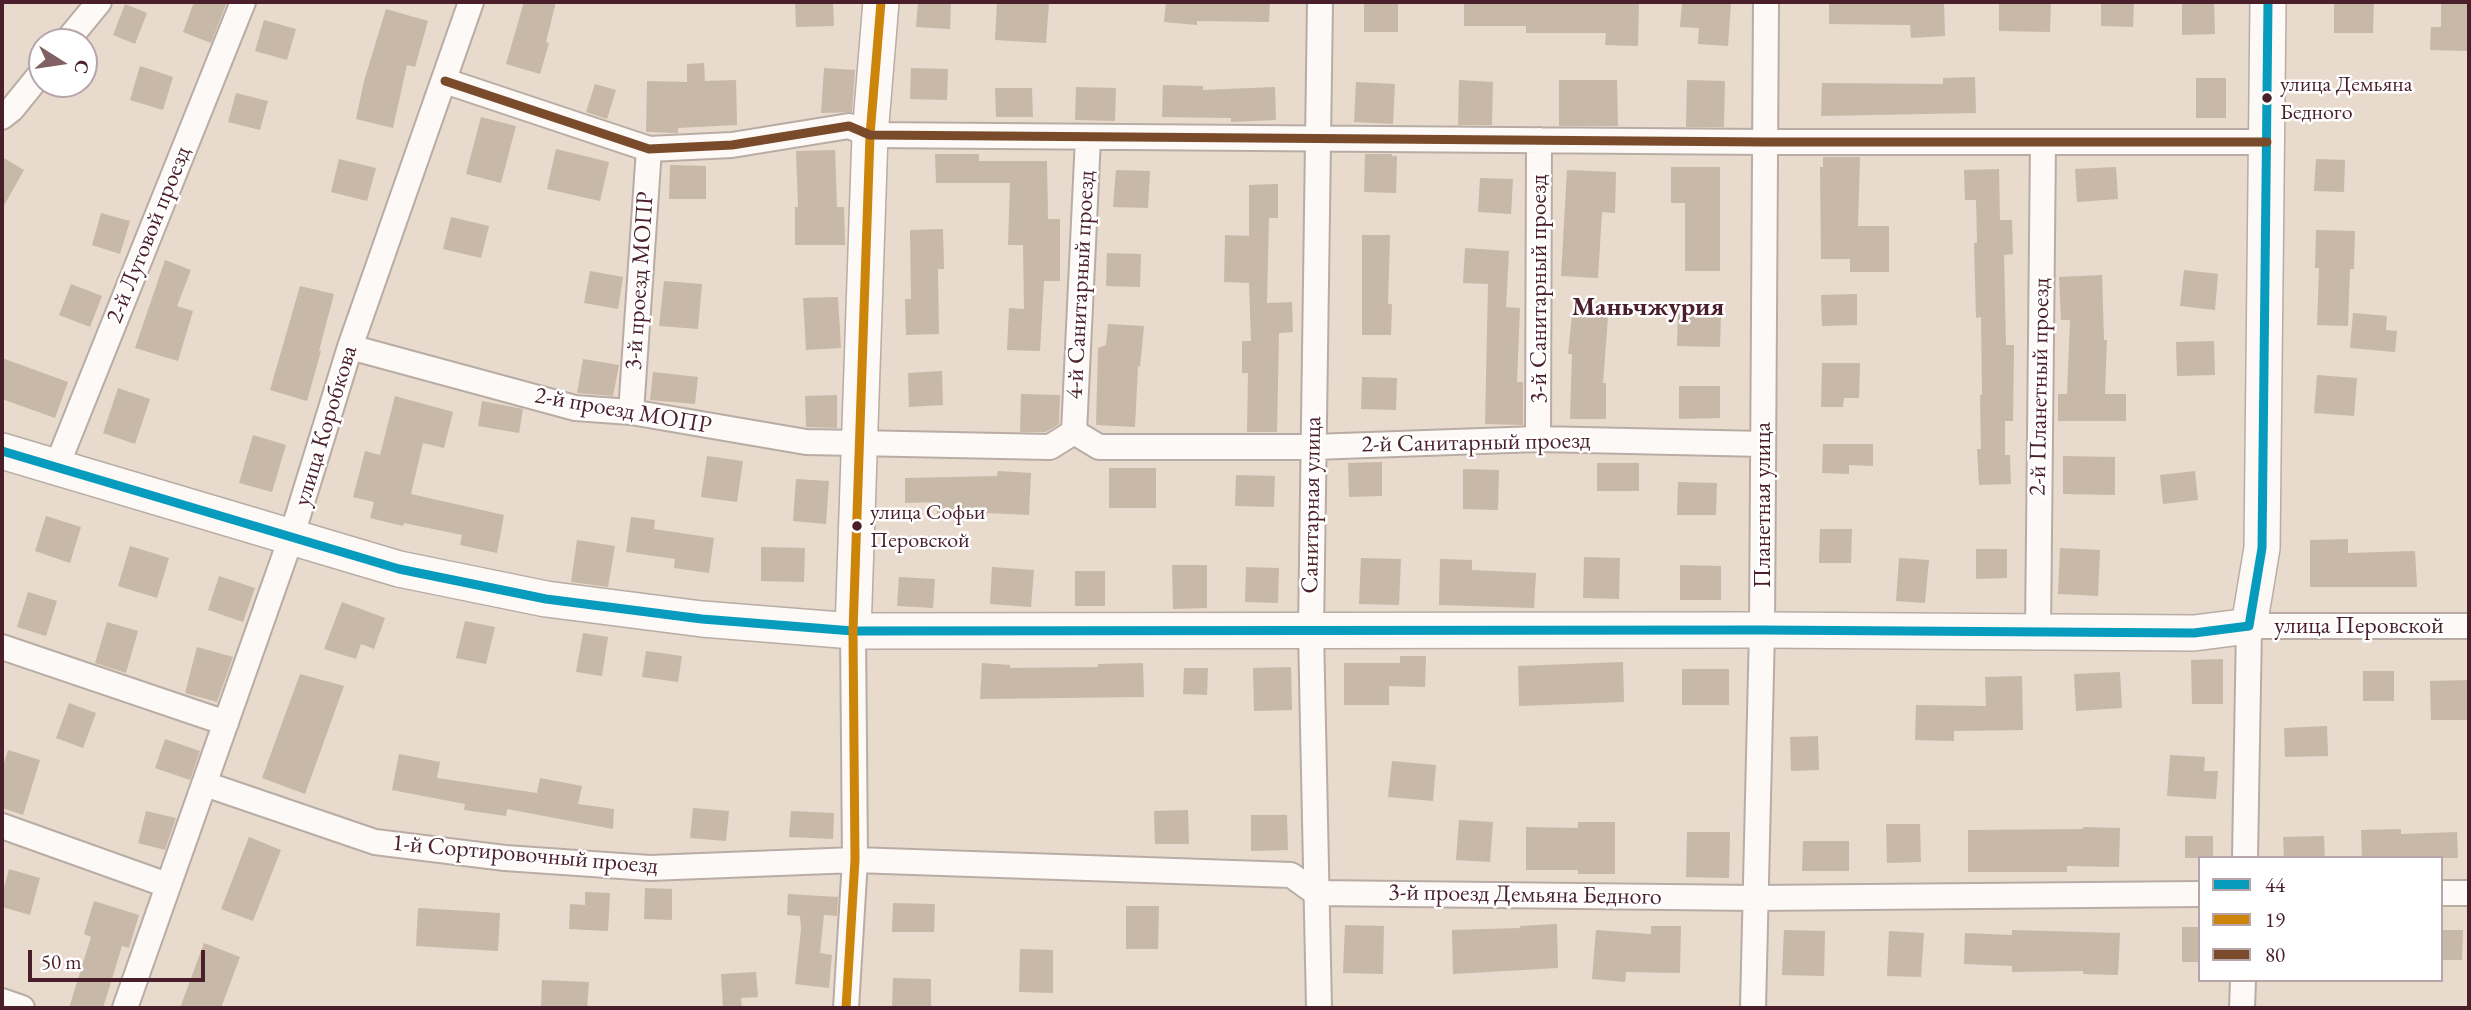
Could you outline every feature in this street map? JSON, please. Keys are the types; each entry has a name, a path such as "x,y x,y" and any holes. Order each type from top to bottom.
{"main road":[{"path":"853,631 870,135 881,2"},
{"path":"2,451 399,569 546,599 702,620 853,631 1762,630 2194,633 2249,626 2262,548 2269,2"}],"street":[{"path":"78,28 99,2"},
{"name":"2-й Луговой проезд","path":"55,468 243,2"},
{"name":"улица Коробкова","path":"125,1008 291,538 350,348 471,2"},
{"name":"Санитарная улица","path":"1319,1008 1311,631 1320,2"},
{"name":"Планетная улица","path":"1752,1008 1762,630 1766,2"},
{"path":"445,80 649,149 732,145 849,126 870,135 1088,138 2267,142"},
{"path":"2,117 28,89"},
{"name":"4-й Санитарный проезд","path":"1074,432 1088,138"},
{"name":"3-й Санитарный проезд","path":"1538,439 1539,140"},
{"name":"2-й Планетный проезд","path":"2038,632 2043,142"},
{"name":"3-й проезд МОПР","path":"631,412 649,149"},
{"name":"2-й проезд МОПР","path":"350,348 575,408 631,412 806,442 860,445"},
{"path":"860,445 1050,447 1074,432"},
{"name":"2-й Санитарный проезд","path":"1074,432 1099,447 1313,447 1538,439 1763,444"},
{"path":"2245,856 2249,626"},
{"name":"улица Перовской","path":"2249,626 2469,626"},
{"path":"846,1008 855,860 853,631"},
{"path":"2,647 226,723"},
{"name":"1-й Сортировочный проезд","path":"205,783 375,842 505,858 650,868 855,860"},
{"path":"2,826 167,885"},
{"name":"3-й проезд Демьяна Бедного","path":"855,860 1291,875 1316,892 1755,898 2198,894"},
{"path":"2443,893 2469,893"},
{"path":"2242,1008 2243,982"},
{"path":"2,1001 23,1008"}],"building":[{"path":"194,2 227,2 211,43 183,32"},
{"path":"524,2 556,2 540,74 506,64"},
{"path":"795,2 833,2 834,26 796,27"},
{"path":"918,2 951,2 950,29 916,27"},
{"path":"997,2 1049,2 1046,43 995,40"},
{"path":"1166,2 1270,2 1269,22 1197,21 1197,25 1164,22"},
{"path":"1364,2 1398,2 1398,32 1364,32"},
{"path":"1464,2 1639,2 1638,46 1605,45 1606,33 1526,33 1526,26 1464,26"},
{"path":"1682,2 1731,2 1728,46 1698,44 1699,28 1680,27"},
{"path":"1829,2 1944,2 1945,36 1911,38 1910,25 1829,24"},
{"path":"1999,2 2051,2 2050,32 1999,31"},
{"path":"2101,2 2134,2 2133,27 2101,26"},
{"path":"2182,2 2214,2 2215,34 2182,35"},
{"path":"2334,2 2374,2 2373,33 2334,33"},
{"path":"2441,2 2469,2 2469,51 2430,50 2431,27 2441,27"},
{"path":"125,4 147,13 135,44 113,35"},
{"path":"386,9 428,21 415,67 407,65 393,128 356,119 364,81"},
{"path":"264,20 296,29 287,60 255,51"},
{"path":"704,63 705,81 736,80 737,125 678,128 678,133 646,132 647,81 687,82 687,64"},
{"path":"140,66 173,77 163,110 130,100"},
{"path":"824,68 855,70 852,112 821,113"},
{"path":"911,68 948,69 947,100 910,99"},
{"path":"1975,77 1976,113 1821,116 1822,83 1943,84 1943,78"},
{"path":"2196,78 2226,78 2226,118 2196,118"},
{"path":"1459,80 1493,82 1492,125 1458,125"},
{"path":"1559,80 1617,80 1618,126 1559,126"},
{"path":"1687,80 1725,81 1724,127 1686,127"},
{"path":"1356,82 1395,84 1393,124 1354,122"},
{"path":"595,84 616,90 607,119 586,112"},
{"path":"1163,85 1203,86 1203,90 1275,87 1276,120 1231,122 1231,118 1162,117"},
{"path":"1076,87 1116,88 1115,121 1075,120"},
{"path":"995,88 1032,88 1033,117 996,117"},
{"path":"236,93 268,101 260,130 228,122"},
{"path":"481,117 516,126 501,183 466,174"},
{"path":"556,149 609,162 600,201 547,189"},
{"path":"835,150 837,207 844,207 845,245 795,245 795,207 798,207 796,151"},
{"path":"935,154 979,154 979,161 1047,161 1048,219 1060,219 1060,281 1044,281 1040,351 1007,350 1009,308 1024,309 1023,245 1008,245 1010,183 936,183"},
{"path":"1365,154 1397,156 1396,193 1364,192"},
{"path":"2,157 24,170 2,209"},
{"path":"1823,157 1860,157 1858,226 1889,226 1889,272 1850,272 1850,259 1821,259 1820,167 1823,167"},
{"path":"339,159 376,168 367,201 331,192"},
{"path":"2316,159 2345,160 2344,192 2314,191"},
{"path":"670,165 706,166 706,199 669,199"},
{"path":"1671,167 1720,167 1720,271 1685,271 1685,203 1671,203"},
{"path":"2116,167 2118,199 2077,202 2075,169"},
{"path":"1999,169 2000,220 2012,220 2013,254 2004,255 2006,345 2014,345 2013,421 2005,421 2005,455 2010,455 2011,484 1979,485 1977,449 1981,449 1982,395 1981,317 1976,318 1976,200 1965,200 1964,170"},
{"path":"1116,170 1150,171 1148,208 1113,207"},
{"path":"1567,170 1616,172 1615,213 1602,212 1598,278 1561,276"},
{"path":"1480,178 1513,179 1511,214 1478,212"},
{"path":"1278,184 1278,218 1269,218 1267,303 1292,302 1293,332 1279,333 1277,432 1247,432 1248,373 1242,373 1242,341 1251,341 1249,283 1224,282 1225,235 1249,236 1249,185"},
{"path":"101,213 130,221 120,254 92,245"},
{"path":"451,217 489,226 481,258 443,249"},
{"path":"943,229 944,269 938,269 939,334 906,335 905,299 911,299 910,230"},
{"path":"2316,230 2355,231 2354,269 2350,269 2348,326 2317,325 2319,268 2315,268"},
{"path":"1362,235 1390,235 1388,304 1392,304 1391,335 1362,335"},
{"path":"1465,248 1509,251 1506,307 1520,308 1517,382 1523,382 1523,425 1485,424 1488,284 1463,283"},
{"path":"1107,253 1141,254 1140,287 1106,286"},
{"path":"165,260 191,270 177,306 193,311 178,361 135,348"},
{"path":"2184,270 2218,274 2215,310 2180,306"},
{"path":"590,271 623,277 618,309 584,303"},
{"path":"2102,275 2104,340 2107,340 2105,394 2126,394 2126,421 2058,421 2058,394 2067,394 2070,320 2061,320 2059,277"},
{"path":"664,281 702,284 698,329 659,326"},
{"path":"71,284 102,296 90,327 59,315"},
{"path":"300,286 334,294 307,401 270,390"},
{"path":"1857,294 1857,325 1822,326 1821,295"},
{"path":"838,297 841,348 806,350 803,298"},
{"path":"2353,313 2387,316 2386,330 2397,331 2395,352 2350,348"},
{"path":"1678,314 1721,315 1720,347 1677,346"},
{"path":"1572,315 1608,317 1603,383 1606,383 1606,419 1570,419 1572,354 1568,354"},
{"path":"1108,324 1144,326 1140,367 1138,366 1135,427 1096,425 1098,348 1106,345"},
{"path":"2214,341 2215,375 2177,376 2176,342"},
{"path":"2,358 68,382 55,418 2,399"},
{"path":"583,359 619,365 613,396 577,393"},
{"path":"1822,363 1860,363 1859,398 1844,398 1843,407 1821,407"},
{"path":"942,371 943,405 909,407 908,373"},
{"path":"653,372 698,377 695,404 650,400"},
{"path":"2317,375 2357,378 2354,416 2314,413"},
{"path":"1362,377 1397,378 1396,410 1361,409"},
{"path":"1679,386 1720,386 1720,418 1679,419"},
{"path":"118,388 150,399 135,444 103,433"},
{"path":"1021,394 1060,395 1059,424 1046,432 1020,432"},
{"path":"837,395 837,428 806,427 805,396"},
{"path":"395,396 453,412 444,448 423,443 411,494 504,515 497,553 460,545 462,535 370,518 374,502 353,497 365,451 380,455"},
{"path":"482,401 523,409 519,433 478,426"},
{"path":"253,435 286,445 272,492 239,483"},
{"path":"1823,444 1873,444 1873,466 1849,465 1849,474 1822,473"},
{"path":"707,456 743,461 737,502 701,497"},
{"path":"2063,456 2115,457 2115,495 2063,494"},
{"path":"1382,462 1382,496 1349,497 1348,463"},
{"path":"1597,463 1639,463 1639,491 1597,491"},
{"path":"1109,468 1156,468 1156,508 1109,508"},
{"path":"1463,469 1499,470 1498,510 1463,509"},
{"path":"998,471 1031,473 1029,515 967,512 967,520 937,520 937,502 905,503 905,478 997,476"},
{"path":"2195,471 2198,500 2163,504 2160,475"},
{"path":"1236,475 1275,476 1274,507 1235,506"},
{"path":"796,479 829,481 826,524 793,521"},
{"path":"1678,482 1717,483 1716,515 1677,515"},
{"path":"46,516 81,527 70,563 35,551"},
{"path":"631,517 655,520 654,529 714,538 709,573 674,568 675,559 626,552"},
{"path":"1820,529 1852,529 1851,563 1819,563"},
{"path":"2348,539 2348,553 2415,551 2417,587 2310,587 2310,540"},
{"path":"577,540 615,546 608,587 571,582"},
{"path":"130,546 169,558 157,598 118,586"},
{"path":"761,547 805,548 804,582 761,581"},
{"path":"2060,548 2100,550 2098,596 2058,594"},
{"path":"1976,549 2007,549 2007,578 1976,579"},
{"path":"1584,557 1620,558 1619,599 1583,598"},
{"path":"1361,558 1401,559 1399,605 1359,604"},
{"path":"1899,558 1929,560 1925,603 1896,601"},
{"path":"1440,559 1472,560 1472,570 1536,573 1534,608 1439,605"},
{"path":"1172,565 1207,565 1207,608 1173,609"},
{"path":"1680,565 1721,566 1721,600 1680,600"},
{"path":"992,567 1034,570 1031,607 990,604"},
{"path":"1246,567 1279,568 1278,603 1245,602"},
{"path":"1075,571 1105,571 1105,606 1075,606"},
{"path":"219,576 255,588 243,622 208,610"},
{"path":"899,577 935,579 933,608 897,606"},
{"path":"28,592 57,601 46,636 17,627"},
{"path":"342,602 385,618 374,649 361,644 356,659 324,649"},
{"path":"465,621 495,627 486,664 456,658"},
{"path":"107,622 138,631 126,673 95,663"},
{"path":"583,633 608,637 602,676 576,672"},
{"path":"197,647 233,657 217,702 185,693"},
{"path":"646,651 682,656 678,682 642,677"},
{"path":"1400,656 1426,656 1425,687 1389,686 1389,705 1344,705 1344,663 1400,663"},
{"path":"2223,659 2223,704 2192,704 2191,660"},
{"path":"1623,662 1624,702 1519,706 1518,666"},
{"path":"982,663 1010,665 1010,668 1098,667 1098,664 1143,663 1144,697 980,699"},
{"path":"1291,667 1292,710 1254,711 1253,668"},
{"path":"1184,668 1208,668 1207,695 1183,694"},
{"path":"1682,669 1729,669 1729,705 1682,705"},
{"path":"2363,671 2394,671 2394,701 2363,701"},
{"path":"2120,672 2122,708 2076,711 2074,674"},
{"path":"300,674 344,686 305,794 262,778"},
{"path":"2022,676 2023,730 1954,731 1954,741 1915,740 1916,705 1986,706 1985,677"},
{"path":"2469,680 2469,720 2431,720 2430,681"},
{"path":"69,703 96,713 83,748 56,738"},
{"path":"2327,726 2328,756 2285,757 2284,728"},
{"path":"1818,736 1819,770 1791,771 1790,737"},
{"path":"165,739 200,751 190,780 155,768"},
{"path":"8,750 40,760 23,815 2,808 2,770"},
{"path":"399,754 440,762 437,778 537,793 540,778 582,786 578,804 614,809 613,829 507,809 506,816 464,810 465,804 392,790"},
{"path":"2170,755 2205,757 2204,771 2218,771 2216,799 2167,796"},
{"path":"1392,761 1436,765 1433,801 1388,797"},
{"path":"693,808 729,811 726,841 690,838"},
{"path":"1188,810 1189,844 1155,844 1154,811"},
{"path":"146,811 176,818 165,850 138,843"},
{"path":"791,811 834,813 833,839 789,837"},
{"path":"1251,815 1287,815 1288,850 1251,851"},
{"path":"1459,820 1493,822 1490,862 1456,860"},
{"path":"1578,822 1615,822 1615,874 1578,874 1578,870 1526,870 1526,827 1578,828"},
{"path":"1886,824 1920,824 1921,862 1887,863"},
{"path":"2120,828 2119,867 2067,866 2067,872 1968,872 1968,830"},
{"path":"2401,829 2401,834 2457,832 2458,858 2362,856 2361,830"},
{"path":"1687,832 1730,832 1729,878 1686,877"},
{"path":"2185,836 2213,836 2213,856 2185,858"},
{"path":"2324,836 2325,856 2284,856 2283,837"},
{"path":"249,837 281,850 253,921 221,909"},
{"path":"1803,841 1849,841 1849,871 1802,871"},
{"path":"9,869 40,878 30,915 2,907 2,895"},
{"path":"645,888 672,889 672,920 644,919"},
{"path":"585,892 610,893 608,931 569,929 570,904 585,905"},
{"path":"788,894 838,897 837,916 824,915 820,953 832,955 829,988 795,984 800,916 787,915"},
{"path":"94,901 139,915 129,948 122,946 103,1008 69,1008 91,937 84,934"},
{"path":"893,903 935,904 934,932 892,932"},
{"path":"1126,906 1159,906 1158,949 1126,949"},
{"path":"418,908 500,913 498,951 416,946"},
{"path":"1557,924 1558,968 1453,974 1452,930"},
{"path":"1345,925 1384,926 1383,974 1343,973"},
{"path":"1651,926 1681,926 1680,973 1626,972 1625,982 1592,979 1596,930 1651,934"},
{"path":"2182,927 2198,927 2198,962 2182,962"},
{"path":"1784,930 1825,931 1824,976 1782,975"},
{"path":"2012,930 2120,933 2118,975 2083,974 2083,971 2012,972 2012,966 1964,964 1965,933 2012,935"},
{"path":"2443,930 2463,930 2462,960 2443,960"},
{"path":"1889,931 1924,933 1921,977 1887,976"},
{"path":"204,943 240,957 221,1008 180,1008"},
{"path":"1020,949 1053,950 1053,993 1019,992"},
{"path":"756,972 758,997 741,998 742,1008 723,1008 721,974"},
{"path":"893,978 931,979 931,1008 892,1008"},
{"path":"542,980 589,982 587,1008 541,1008"}],"transit line":[{"name":"19","path":"846,1008 855,860 853,631 870,135 881,2"},
{"name":"44","path":"2,451 399,569 546,599 702,619 853,631 1762,630 2194,633 2249,626 2262,548 2268,2"},
{"name":"80","path":"445,81 649,149 732,145 849,126 870,135 1765,142 2267,142"}],"place":[{"name":"улица Демьяна Бедного","path":"2267,98"},
{"name":"улица Софьи Перовской","path":"857,526"}],"district":[{"name":"Маньчжурия","path":"1648,308"}]}
